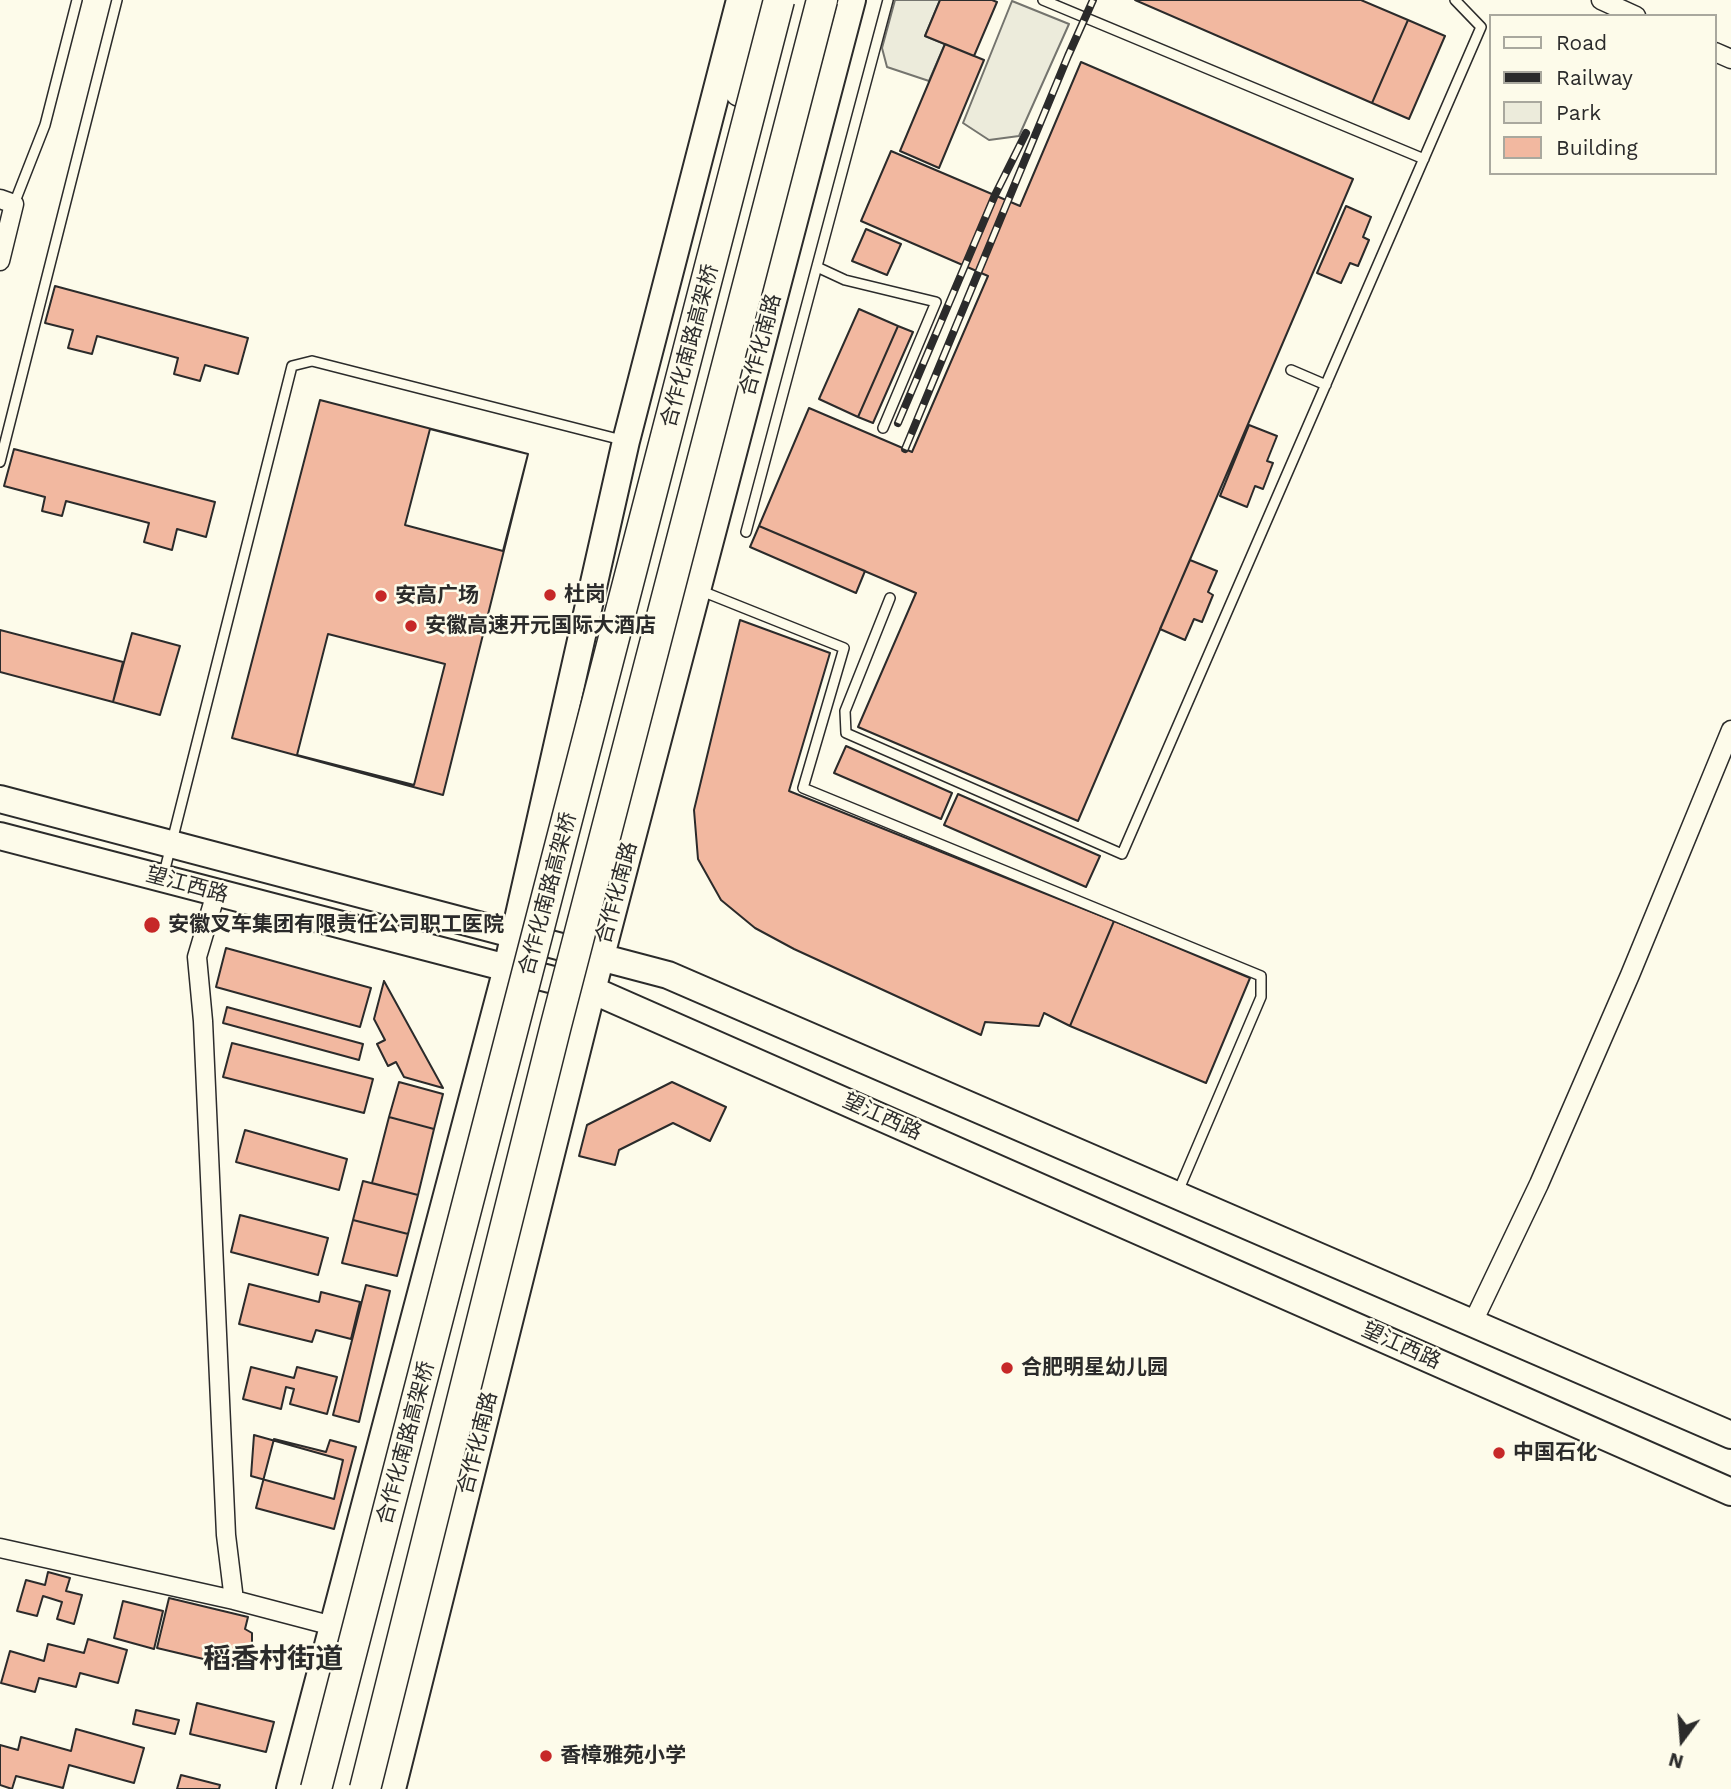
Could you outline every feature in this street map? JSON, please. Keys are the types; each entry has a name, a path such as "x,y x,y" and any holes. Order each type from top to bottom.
{"highway":[{"path":"624,599 684,314 763,0"},
{"name":"合作化南路高架桥","path":"316,1789 779,0"},
{"name":"合作化南路高架桥","path":"365,1789 556,1025 822,0"}],"main road":[{"path":"290,1789 507,968 626,441 740,0"},
{"name":"合作化南路","path":"392,1789 600,957 852,0"},
{"name":"望江西路","path":"0,799 668,975 1731,1435"},
{"name":"望江西路","path":"0,836 592,990 1731,1492"}],"street":[{"path":"1601,0 1632,14"},
{"path":"0,261 7,201"},
{"path":"1473,1322 1539,1184 1630,975 1731,730"},
{"path":"216,893 197,957 226,1535 234,1600"},
{"path":"0,1548 234,1600 333,1626"}],"lane":[{"path":"7,201 45,125 77,0"},
{"path":"0,462 117,0"},
{"path":"746,533 888,0"},
{"path":"1043,0 1424,159"},
{"path":"890,598 845,711 846,733 1122,854 1481,27 1455,0"},
{"path":"817,267 845,280 936,302 883,428"},
{"path":"163,879 292,366 312,361 626,441"},
{"path":"1292,370 1326,385"},
{"path":"697,589 844,648 803,788 1261,976 1261,997 1176,1195"}],"green space":[{"path":"895,0 940,0 925,36 945,44 929,81 887,67 882,48"},
{"path":"1012,1 1069,24 1019,136 989,140 963,123"}],"building":[{"path":"940,0 997,2 974,56 925,36"},
{"path":"1135,0 1361,0 1408,20 1372,103"},
{"path":"1408,20 1445,36 1409,119 1372,103"},
{"path":"945,44 984,60 939,168 900,151"},
{"path":"1081,62 1353,179 1078,821 858,727 916,593 759,526 809,408 912,452 988,276 861,221 891,151 1020,206"},
{"path":"1346,206 1371,217 1363,237 1369,240 1358,266 1350,263 1341,283 1317,273"},
{"path":"866,229 901,244 887,275 852,261"},
{"path":"55,286 248,338 238,374 205,365 200,381 174,374 178,358 97,336 92,354 68,348 73,330 45,323"},
{"path":"859,309 898,326 858,417 819,399"},
{"path":"898,326 913,332 873,423 858,417"},
{"name":"安高广场","path":"320,400 528,454 443,795 232,738"},
{"path":"1249,425 1277,436 1267,461 1273,463 1263,489 1255,486 1247,507 1220,496"},
{"path":"430,429 528,454 503,551 405,525"},
{"path":"14,449 215,502 206,537 177,529 172,550 144,542 149,523 66,501 62,516 42,511 45,497 4,486"},
{"path":"759,526 865,571 856,593 750,547"},
{"path":"1190,560 1217,571 1208,592 1213,595 1202,622 1194,619 1185,640 1160,629"},
{"path":"740,620 830,653 789,791 1114,921 1070,1026 1044,1013 1039,1026 985,1022 981,1035 794,949 755,928 721,900 698,859 694,810"},
{"path":"0,630 123,662 113,702 0,672"},
{"path":"132,633 180,646 160,715 113,702"},
{"path":"328,634 445,664 414,785 297,755"},
{"path":"846,746 952,793 941,819 834,773"},
{"path":"958,794 1100,856 1086,887 944,825"},
{"path":"1114,921 1250,978 1206,1083 1070,1026"},
{"path":"226,948 371,988 360,1027 216,987"},
{"path":"384,981 443,1088 404,1077 396,1062 388,1066 377,1044 385,1040 374,1019"},
{"path":"227,1007 363,1044 359,1060 223,1023"},
{"path":"232,1043 373,1079 364,1113 223,1077"},
{"path":"399,1082 443,1094 434,1129 389,1117"},
{"path":"672,1082 726,1107 710,1141 673,1123 619,1150 615,1165 579,1156 587,1125"},
{"path":"389,1117 434,1129 418,1195 372,1183"},
{"path":"245,1130 347,1159 339,1190 236,1162"},
{"path":"363,1181 418,1195 408,1234 353,1220"},
{"path":"240,1215 328,1238 318,1275 231,1252"},
{"path":"353,1220 408,1234 397,1276 342,1263"},
{"path":"249,1284 319,1302 321,1292 360,1302 351,1339 316,1330 312,1342 239,1324"},
{"path":"366,1285 390,1291 359,1422 333,1415"},
{"path":"251,1367 294,1378 297,1367 337,1377 327,1414 290,1404 294,1389 286,1387 281,1409 243,1399"},
{"path":"254,1435 343,1460 334,1499 251,1476"},
{"path":"274,1439 326,1452 330,1440 356,1447 334,1529 256,1508"},
{"path":"48,1572 70,1578 66,1591 82,1595 74,1624 57,1619 62,1602 43,1596 37,1616 17,1611 26,1580 45,1585"},
{"path":"169,1598 248,1617 245,1629 252,1633 252,1644 244,1658 236,1656 233,1666 157,1648"},
{"path":"123,1601 163,1611 154,1649 114,1638"},
{"path":"88,1639 127,1650 118,1683 80,1673 76,1687 39,1678 35,1692 1,1683 10,1651 44,1661 48,1644 84,1653"},
{"path":"197,1703 274,1722 266,1752 190,1734"},
{"path":"136,1710 179,1720 175,1734 133,1724"},
{"path":"76,1729 144,1748 134,1783 69,1765 63,1788 16,1776 12,1789 0,1785 0,1745 18,1750 21,1737 71,1751"},
{"path":"181,1775 220,1785 219,1789 177,1789"}],"railway":[{"path":"905,449 1093,0"},
{"path":"898,423 995,195 1026,133"}],"place":[{"name":"杜岗","path":"550,595"},
{"name":"安高广场","path":"381,596"},
{"name":"安徽高速开元国际大酒店","path":"411,626"},
{"name":"安徽叉车集团有限责任公司职工医院","path":"152,925"},
{"name":"合肥明星幼儿园","path":"1007,1368"},
{"name":"中国石化","path":"1499,1453"},
{"name":"香樟雅苑小学","path":"546,1756"}],"district":[{"name":"稻香村街道","path":"273,1660"}]}
